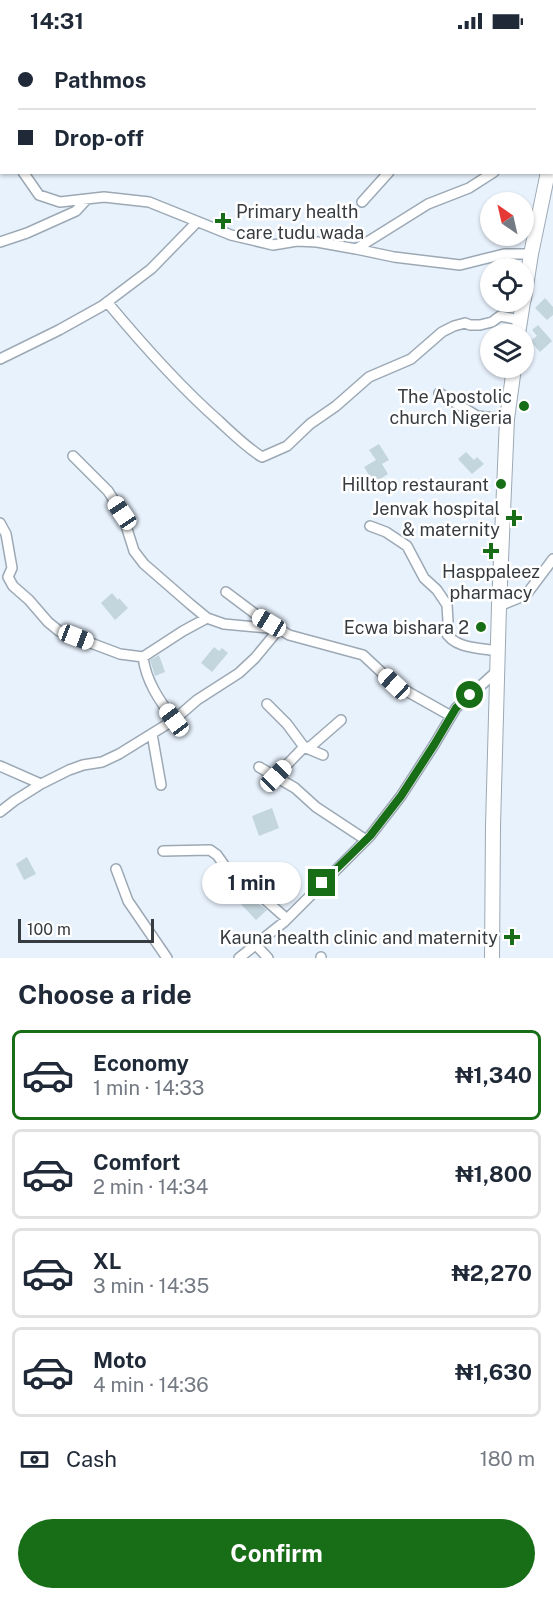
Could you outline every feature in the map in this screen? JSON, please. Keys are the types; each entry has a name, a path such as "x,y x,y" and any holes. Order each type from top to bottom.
{"main road":[{"path":"530,258 548,174"},
{"path":"519,324 521,312"},
{"path":"492,958 499,606 507,419 513,378"}],"street":[{"path":"24,174 39,195 60,202 104,197 149,202 231,235 273,245 297,241 317,242 405,259 460,265 504,254 531,254"},
{"path":"362,201 387,174"},
{"path":"356,249 428,204 469,188 491,174"},
{"path":"0,242 27,233 76,211 87,199"},
{"path":"0,359 59,330 107,302 151,269 197,222"},
{"path":"107,302 152,355 196,400 262,457 287,446 310,424 336,406 369,377 411,358 442,332 465,323 470,326 492,322 500,316 520,320"},
{"path":"439,393 477,416 507,419"},
{"path":"73,456 108,491 122,513 135,551 144,564 207,618 224,624 279,629"},
{"path":"0,523 6,534 12,568 8,577 13,586 59,631 120,654 143,657 207,618"},
{"path":"370,526 386,532 407,546 424,578 437,590 447,605 448,621 445,631 447,636 462,646 498,651"},
{"path":"499,606 526,594 553,559"},
{"path":"226,592 289,635 363,655 394,684 451,716"},
{"path":"0,812 40,784 83,765 102,762 174,720 197,700 239,673 279,629"},
{"path":"143,657 149,681 174,720"},
{"path":"239,958 287,919 366,840 401,796 456,708 497,671"},
{"path":"267,704 287,724 304,747 323,755"},
{"path":"276,776 304,747 310,747 341,720"},
{"path":"152,734 161,785"},
{"path":"0,766 40,784"},
{"path":"259,767 295,788 316,807 366,840"},
{"path":"163,851 210,850 217,855 238,881 261,896 287,919"},
{"path":"116,869 128,901 167,958"},
{"path":"256,945 268,958"}],"building":[{"path":"545,298 553,307 553,315 547,320 535,308"},
{"path":"538,325 552,341 540,352 534,345 534,338 537,336 534,328"},
{"path":"379,444 389,460 382,464 388,474 374,483 364,467 376,460 369,450"},
{"path":"466,452 474,460 477,457 484,464 472,474 458,459"},
{"path":"112,593 128,608 115,620 101,603"},
{"path":"214,647 219,651 222,648 228,653 212,672 201,663"},
{"path":"159,655 165,672 155,676 150,660"},
{"path":"272,808 279,828 259,836 252,816"},
{"path":"27,857 36,874 24,880 16,864"},
{"path":"245,894 267,910 256,920 238,901"}],"place":[{"name":"Primary health care tudu wada","path":"223,221"},
{"name":"The Apostolic church Nigeria","path":"524,406"},
{"name":"Hilltop restaurant","path":"501,484"},
{"name":"Jenvak hospital & maternity","path":"514,518"},
{"name":"Hasppaleez pharmacy","path":"491,551"},
{"name":"Ecwa bishara 2","path":"481,627"},
{"name":"Kauna health clinic and maternity","path":"512,937"}],"route":[{"path":"322,883 370,836 401,796 456,708 470,695"}]}
